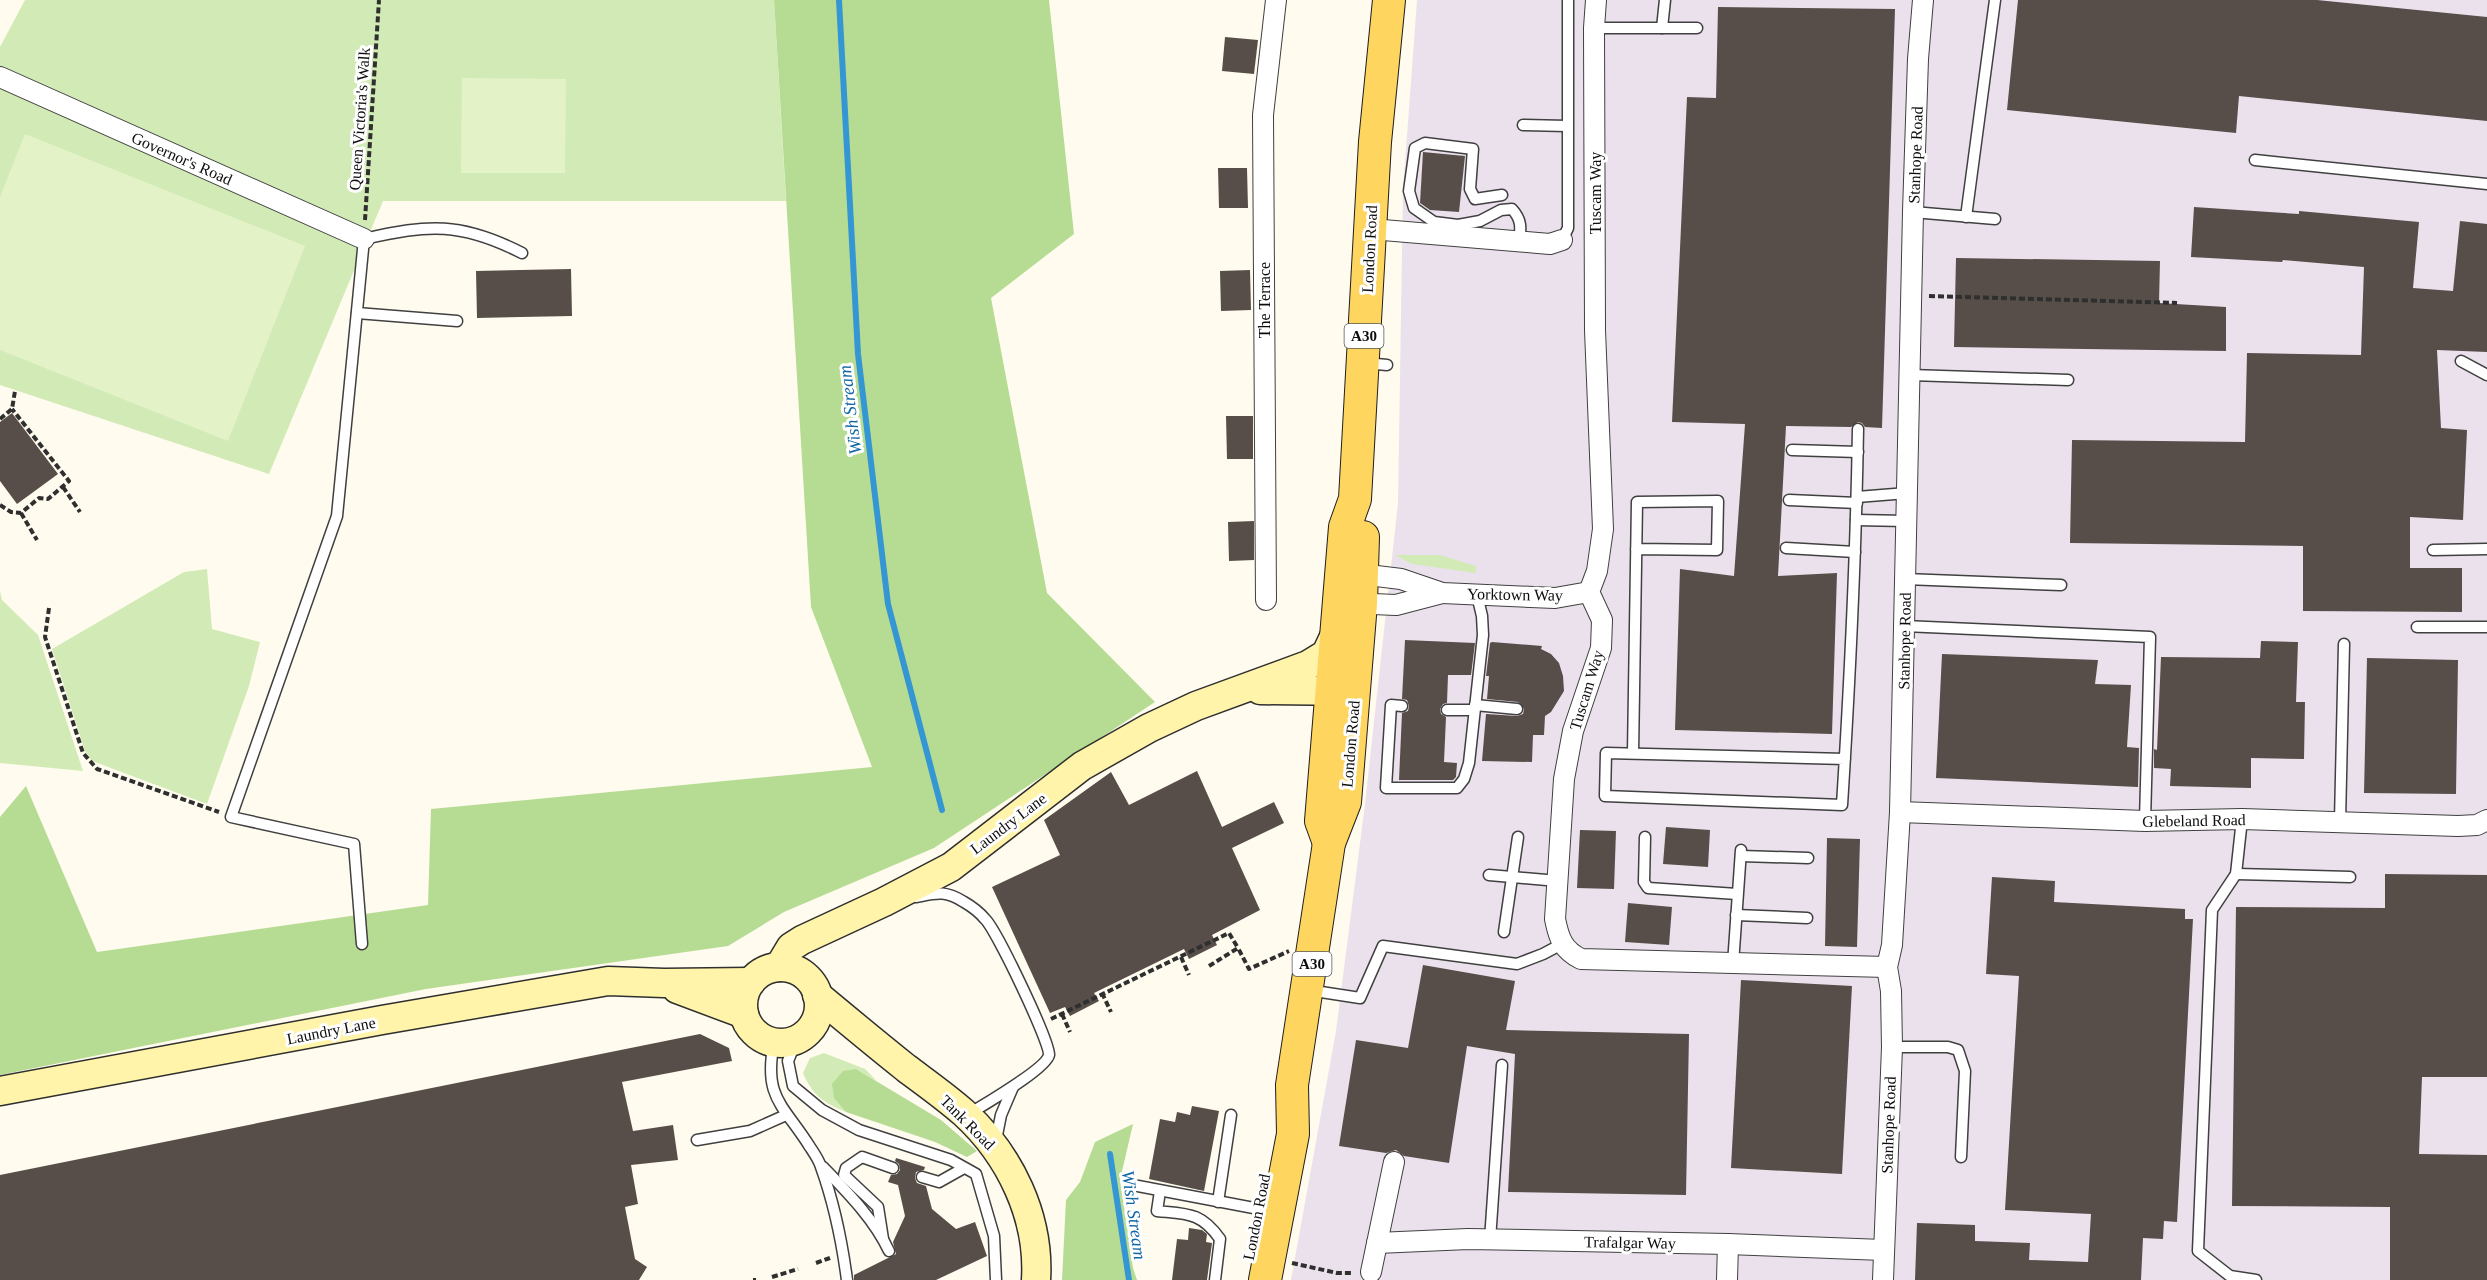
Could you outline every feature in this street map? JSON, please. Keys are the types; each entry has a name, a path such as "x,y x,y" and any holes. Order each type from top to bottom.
{"main road":[{"name":"London Road","path":"1342,692 1334,637 1350,587 1363,524 1355,499 1375,364 1371,229 1375,142 1389,0"},
{"name":"London Road","path":"1277,1271 1293,1134 1292,1085 1329,843 1344,802 1342,692 1350,587"},
{"name":"London Road","path":"1244,1280 1272,1133 1292,1085"}],"street":[{"name":"The Terrace","path":"1266,600 1263,115 1276,0"},
{"name":"Tuscam Way","path":"1562,945 1555,919 1564,779 1571,741 1601,648 1602,620 1589,592 1597,571 1603,529 1595,330 1594,28 1596,0"},
{"name":"Stanhope Road","path":"1883,1280 1892,1047 1891,990 1887,967 1892,945 1900,812 1913,212 1918,59 1923,0"},
{"name":"Governor's Road","path":"0,77 364,239"},
{"path":"1371,229 1550,244 1562,240"},
{"name":"Yorktown Way","path":"1350,587 1401,579 1442,593"},
{"name":"Yorktown Way","path":"1350,587 1396,605 1442,593 1555,598 1589,592"},
{"name":"Laundry Lane","path":"779,967 791,947 802,940 884,902 951,867 1082,766 1149,728 1196,706 1308,665 1326,654 1334,637"},
{"name":"Laundry Lane","path":"1246,689 1342,692"},
{"name":"Glebeland Road","path":"1900,812 2145,821 2242,819 2458,826 2477,825 2487,820"},
{"path":"1562,945 1581,959 1887,967"},
{"path":"779,967 792,968 803,974 812,984 818,996 819,1006 794,1036 755,1032 744,1014 745,992 751,982 759,974 779,967"},
{"name":"Laundry Lane","path":"0,1091 382,1020 608,981 751,982"},
{"name":"Laundry Lane","path":"664,983 744,1014"},
{"name":"Tank Road","path":"818,996 966,1115 994,1146 1013,1177 1030,1215 1035,1248 1036,1280"},
{"name":"Tank Road","path":"794,1036 849,1038 915,1075"},
{"path":"1371,1272 1394,1162"},
{"name":"Trafalgar Way","path":"1377,1243 1490,1240 1728,1244 1883,1250"},
{"path":"1727,1280 1728,1244"}],"lane":[{"path":"1562,240 1568,228 1568,0"},
{"path":"1662,28 1665,0"},
{"path":"1966,217 1995,0"},
{"path":"1594,28 1697,28"},
{"path":"1523,125 1567,126"},
{"path":"1502,195 1475,199 1470,189 1473,149 1425,143 1415,148 1410,191 1414,208 1434,222 1458,225 1480,221 1501,210 1512,210 1519,217 1521,228 1519,242"},
{"path":"2255,160 2487,184"},
{"path":"1913,212 1995,219"},
{"path":"362,944 354,844 231,817 337,516 364,239 403,230 465,230 491,237 522,253"},
{"path":"357,313 457,321"},
{"path":"2461,362 2487,375"},
{"path":"1910,375 2068,380"},
{"path":"1845,759 1606,753 1605,796 1842,804 1845,759 1855,552 1858,429"},
{"path":"1792,450 1858,452"},
{"path":"1789,500 1857,500 1907,493"},
{"path":"1633,753 1636,549 1637,502 1718,501 1717,550 1636,549"},
{"path":"1856,520 1906,521"},
{"path":"1786,548 1855,552"},
{"path":"2433,550 2487,549"},
{"path":"1905,579 2061,585"},
{"path":"1402,706 1391,705 1386,788 1457,788 1464,779 1469,763 1483,635 1477,594"},
{"path":"1904,626 2150,637 2145,821"},
{"path":"2417,627 2487,627"},
{"path":"2340,821 2344,644"},
{"path":"1447,710 1517,709"},
{"path":"2242,819 2236,874 2212,910 2198,1251 2230,1276 2256,1280"},
{"path":"1504,932 1518,837"},
{"path":"1645,837 1644,882 1648,888 1737,894"},
{"path":"1733,964 1741,853 1808,858"},
{"path":"2236,874 2350,877"},
{"path":"1489,875 1558,881"},
{"path":"884,902 945,892 965,902 987,920 1048,1044 1049,1056 1042,1065 966,1115"},
{"path":"1736,915 1807,918"},
{"path":"1308,990 1359,998 1383,946 1517,964 1562,945"},
{"path":"794,1036 770,1059 772,1087 786,1115 800,1130 820,1164 852,1197 884,1239"},
{"path":"794,1036 788,1061 793,1086 822,1110 859,1130 951,1160 976,1174 994,1236 996,1280"},
{"path":"1892,1047 1948,1047 1958,1050 1965,1071 1961,1157"},
{"path":"1490,1240 1502,1065"},
{"path":"994,1146 1001,1115 1013,1086"},
{"path":"697,1140 750,1131 786,1115"},
{"path":"1218,1202 1232,1115"},
{"path":"889,1251 884,1239 878,1207 844,1175 846,1168 862,1157 893,1168"},
{"path":"820,1164 844,1254 847,1280"},
{"path":"922,1177 939,1182 964,1168"},
{"path":"1138,1186 1259,1209"},
{"path":"1160,1191 1157,1211 1203,1219 1220,1239 1215,1280"}],"path":[{"name":"Queen Victoria's Walk","path":"364,239 379,0"},
{"path":"1911,296 2177,303"},
{"path":"0,419 12,409 15,390"},
{"path":"0,504 11,512 21,513 39,498 48,499 69,482 12,409"},
{"path":"63,487 80,512"},
{"path":"21,513 37,540"},
{"path":"49,608 45,637 83,753 88,760 97,769 231,817"},
{"path":"1070,1032 1062,1014 1081,1001 1181,957 1200,945 1228,933 1249,969 1283,952 1293,950"},
{"path":"1209,966 1238,948"},
{"path":"1181,957 1189,975"},
{"path":"1102,993 1111,1012"},
{"path":"816,1263 836,1256"},
{"path":"772,1277 798,1269"},
{"path":"1277,1271 1371,1272"}],"shaded area":[{"path":"1417,0 2487,0 2487,1280 1291,1280 1336,1031 1365,804 1398,503 1403,190"}],"green space":[{"path":"25,0 774,0 786,201 383,201 269,474 0,385 0,47"},
{"path":"774,0 1049,0 1074,234 991,298 1047,593 1155,702 934,848 784,912 728,946 426,989 0,1075 0,817 26,786 97,952 428,905 431,809 872,767 811,607"},
{"path":"462,78 566,79 565,173 461,173"},
{"path":"25,134 305,246 228,441 0,350 0,197"},
{"path":"1395,555 1440,555 1476,566 1476,573 1412,564"},
{"path":"207,569 212,629 260,642 249,686 207,804 92,761 85,751 52,649 184,572"},
{"path":"0,591 2,600 38,635 83,771 0,763"},
{"path":"824,1053 865,1069 877,1081 856,1069 835,1098 846,1112 831,1105 815,1093 803,1073 810,1058"},
{"path":"856,1069 941,1120 977,1151 967,1157 935,1142 846,1112 834,1098 832,1084 843,1071"},
{"path":"1133,1124 1120,1180 1133,1268 1137,1280 1062,1280 1066,1200 1080,1182 1095,1142"}],"building":[{"path":"2018,0 2317,0 2487,17 2487,121 2239,96 2236,133 2007,110"},
{"path":"1718,7 1895,9 1882,428 1865,427 1858,422 1851,427 1786,426 1778,576 1837,573 1832,734 1675,730 1680,569 1734,576 1745,424 1672,422 1687,97 1716,98"},
{"path":"1225,37 1258,40 1254,74 1222,71"},
{"path":"1423,152 1465,156 1459,212 1430,210 1420,203"},
{"path":"1218,168 1247,168 1248,208 1219,208"},
{"path":"2194,207 2299,214 2299,211 2419,222 2413,288 2453,291 2460,221 2487,224 2487,352 2437,350 2441,428 2467,430 2463,520 2410,517 2410,568 2462,568 2462,612 2303,611 2303,546 2070,543 2072,440 2245,442 2247,353 2361,355 2364,267 2283,260 2282,262 2191,257"},
{"path":"1956,258 2160,261 2159,303 2226,307 2226,351 1954,347"},
{"path":"571,269 572,316 477,318 476,271"},
{"path":"1250,270 1251,310 1221,311 1220,271"},
{"path":"12,413 58,474 17,504 0,481 0,422"},
{"path":"1226,416 1253,416 1253,459 1227,459"},
{"path":"1254,521 1254,560 1229,561 1228,522"},
{"path":"1405,640 1475,643 1471,675 1448,675 1447,703 1443,704 1440,709 1441,714 1446,717 1444,762 1457,763 1456,777 1453,780 1399,780 1402,713 1408,711 1409,706 1407,700 1402,699"},
{"path":"2261,641 2298,642 2296,702 2305,702 2304,759 2251,758 2251,788 2170,786 2171,769 2154,768 2154,749 2157,750 2161,657 2260,658"},
{"path":"1492,642 1542,646 1541,649 1551,654 1559,663 1564,691 1551,712 1545,716 1544,735 1533,735 1532,762 1482,761 1486,714 1517,716 1523,714 1524,709 1518,702 1487,699 1489,676 1486,676"},
{"path":"1942,654 2098,660 2095,684 2131,685 2127,747 2139,748 2138,787 1936,778"},
{"path":"2367,658 2458,660 2456,794 2364,793"},
{"path":"1197,771 1222,827 1274,802 1284,823 1232,848 1260,910 1212,935 1217,945 1189,959 1184,949 1094,993 1099,1001 1070,1016 1065,1007 1050,1013 992,887 1060,855 1044,820 1111,772 1129,805"},
{"path":"1666,827 1710,830 1708,867 1663,864"},
{"path":"1580,830 1616,831 1614,889 1577,888"},
{"path":"1827,838 1860,839 1857,947 1825,946"},
{"path":"2385,874 2487,875 2487,1077 2422,1077 2419,1154 2487,1155 2487,1280 2390,1280 2390,1207 2232,1206 2236,907 2385,908"},
{"path":"1992,877 2055,881 2054,902 2185,909 2185,919 2193,919 2177,1222 2164,1221 2163,1239 2143,1238 2141,1280 1915,1280 1917,1223 1975,1225 1975,1241 2030,1243 2029,1260 2088,1262 2091,1214 2005,1210 2019,976 1986,974"},
{"path":"1628,903 1672,907 1669,945 1625,942"},
{"path":"1423,965 1515,981 1506,1030 1689,1034 1686,1195 1508,1192 1515,1054 1467,1046 1449,1163 1404,1156 1396,1150 1386,1153 1339,1146 1356,1040 1408,1048"},
{"path":"1741,980 1852,986 1842,1174 1731,1168"},
{"path":"700,1034 729,1048 732,1061 622,1082 633,1131 673,1125 678,1160 631,1165 638,1204 625,1207 635,1259 647,1267 639,1280 0,1280 0,1175"},
{"path":"1192,1106 1219,1111 1204,1191 1149,1179 1160,1119 1175,1122 1177,1112 1190,1115"},
{"path":"896,1158 925,1167 924,1170 916,1172 915,1178 917,1183 926,1186 932,1209 956,1229 975,1222 987,1256 936,1280 854,1280 854,1275 896,1254 893,1242 905,1216 898,1185 888,1182 891,1175 897,1174 900,1170 899,1164 895,1161"},
{"path":"1189,1228 1202,1230 1207,1234 1206,1242 1212,1243 1207,1280 1172,1280 1177,1239 1188,1240"}],"waterway":[{"name":"Wish Stream","path":"839,0 858,354 888,604 942,810"},
{"name":"Wish Stream","path":"1110,1154 1129,1280"}]}
